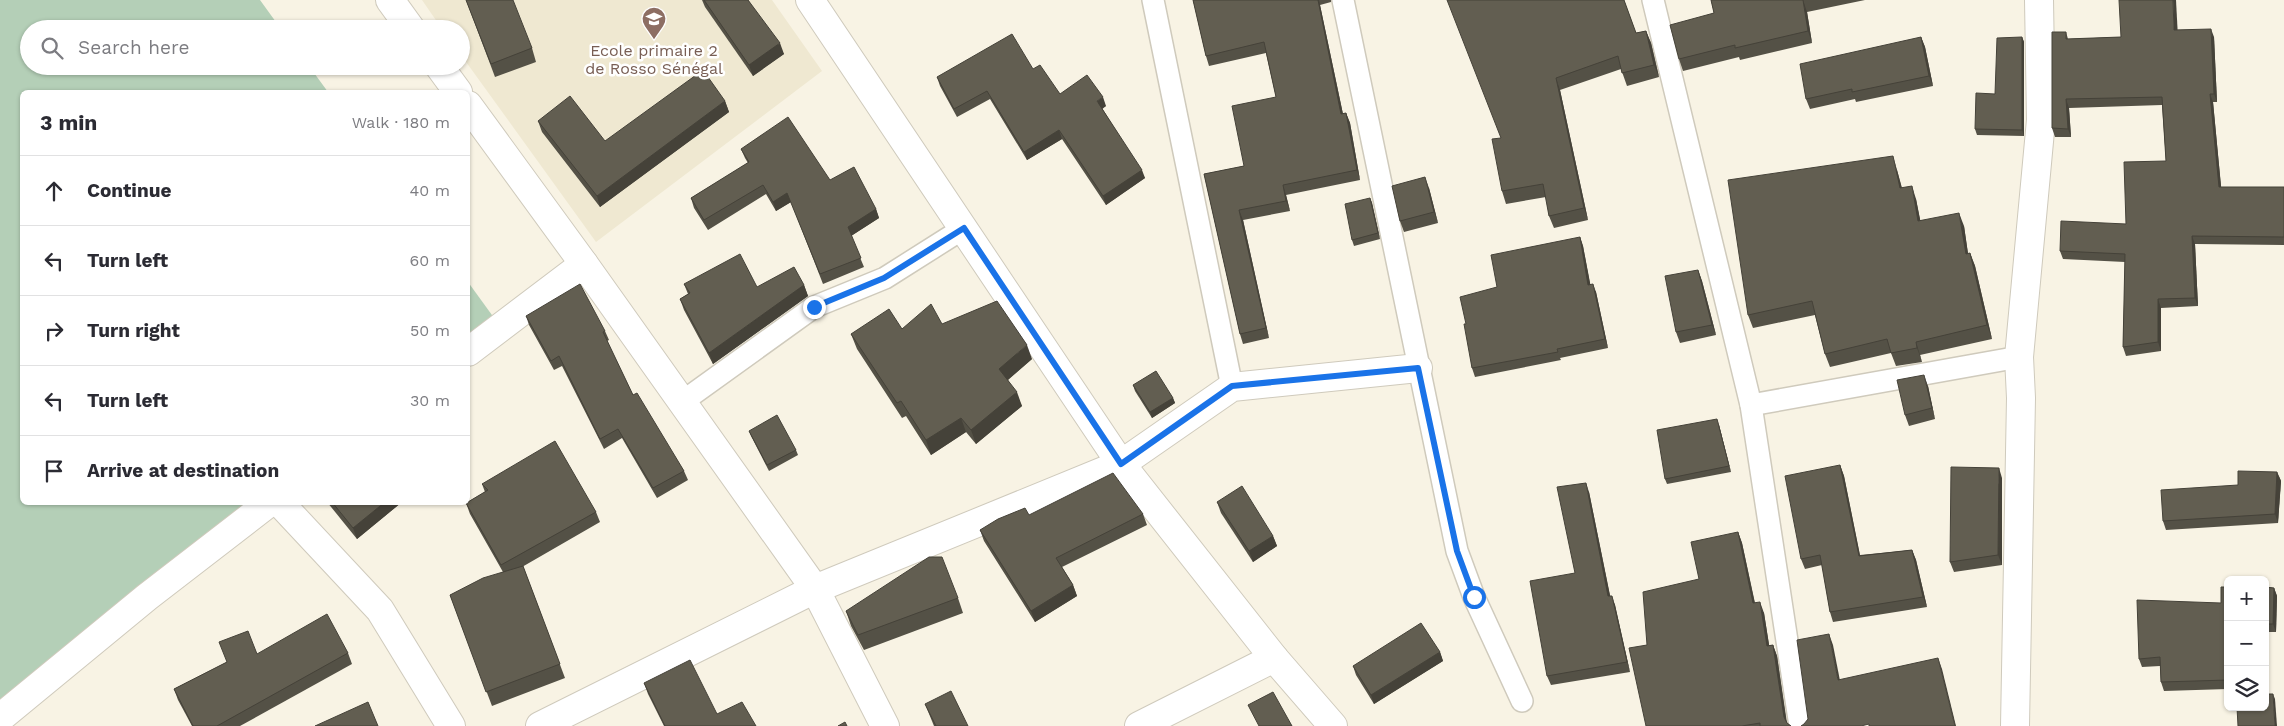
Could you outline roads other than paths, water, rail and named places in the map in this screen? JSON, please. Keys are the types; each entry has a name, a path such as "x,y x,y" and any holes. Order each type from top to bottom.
{"street":[{"path":"390,0 404,20"},
{"path":"810,0 1121,464 1274,658 1333,726"},
{"path":"2015,726 2021,398 2019,357 2041,120 2039,0"},
{"path":"446,75 457,90"},
{"path":"470,109 584,264 816,589 885,726"},
{"path":"470,350 584,264"},
{"path":"540,726 816,589 1121,464 1232,386 1418,368"},
{"path":"0,718 147,597 266,505"},
{"path":"283,505 380,610 451,726"},
{"path":"1139,726 1274,658"}],"lane":[{"path":"1153,0 1232,386"},
{"path":"1343,0 1457,551 1474,597 1522,701"},
{"path":"1653,0 1750,405 1800,726"},
{"path":"682,402 814,307 884,278 964,228"},
{"path":"1750,405 2019,357"}],"place":[{"name":"Ecole primaire 2 de Rosso Sénégal","path":"654,40"}]}
